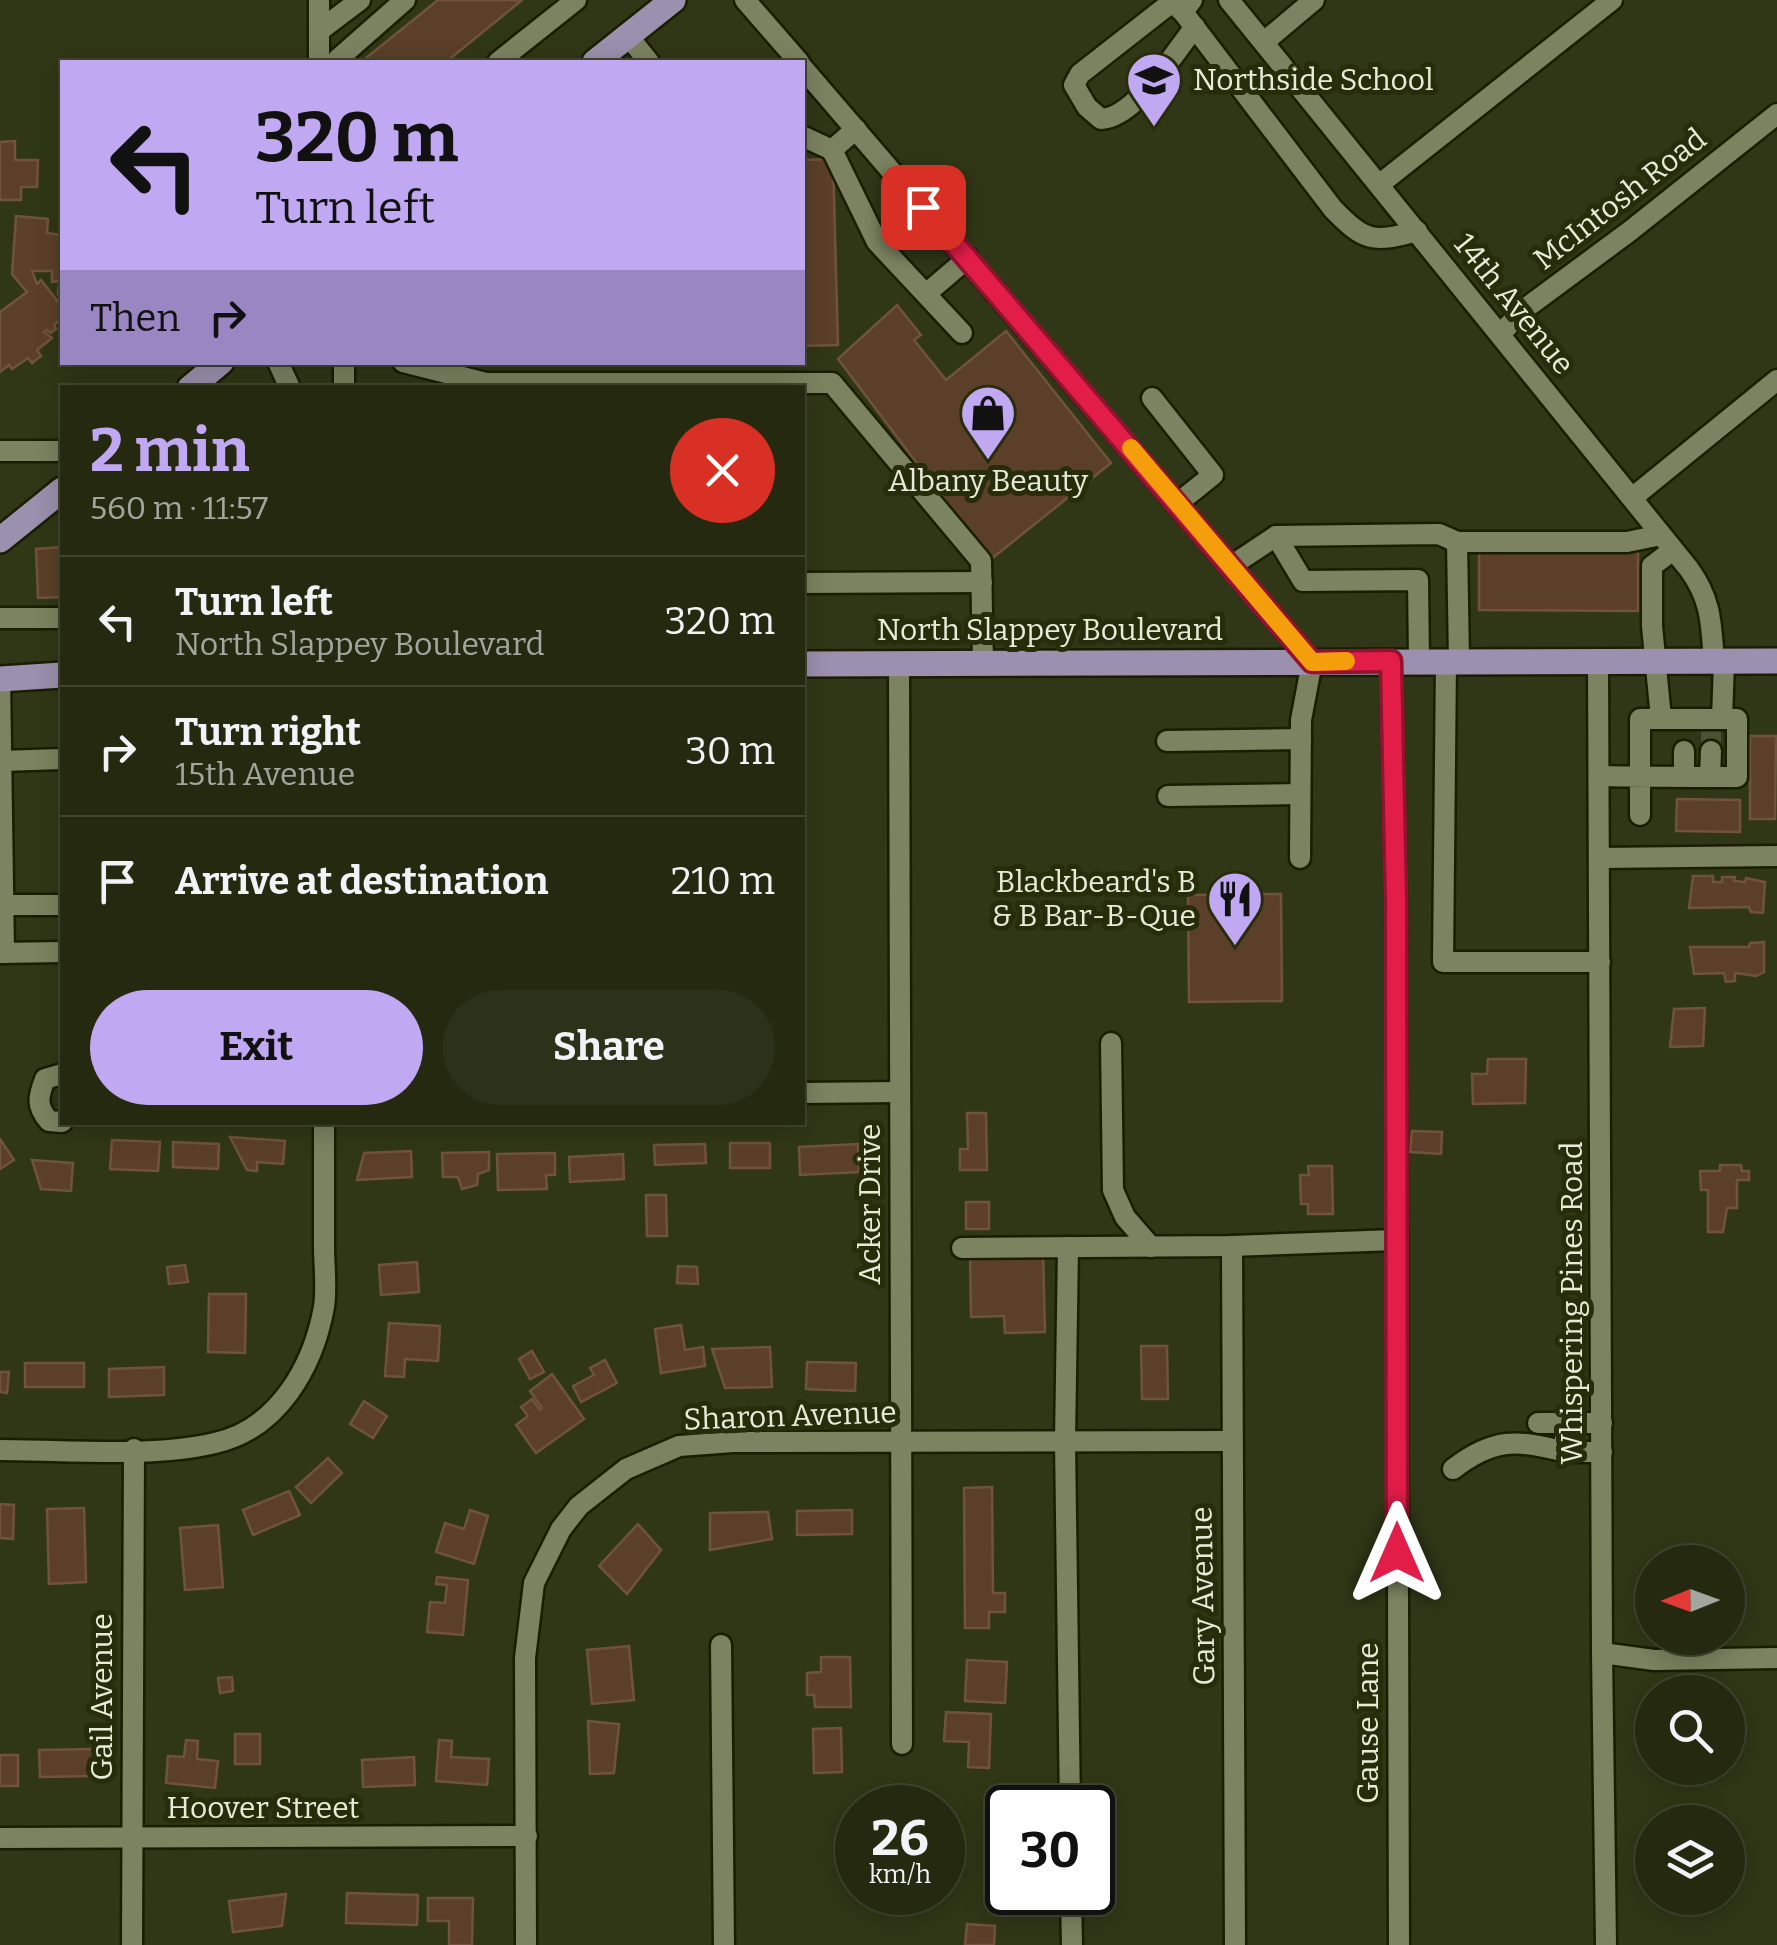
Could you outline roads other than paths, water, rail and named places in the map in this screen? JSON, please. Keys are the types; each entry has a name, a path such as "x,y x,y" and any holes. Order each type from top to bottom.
{"main road":[{"path":"598,60 667,2"},
{"path":"194,385 217,365"},
{"path":"0,540 60,492"},
{"name":"North Slappey Boulevard","path":"805,664 1777,662"},
{"path":"0,678 60,675"}],"street":[{"path":"319,0 325,27 319,60"},
{"path":"325,27 360,0"},
{"path":"338,60 405,0"},
{"path":"501,60 576,0"},
{"path":"745,0 797,60"},
{"name":"14th Avenue","path":"1229,0 1703,589 1719,662 1710,777"},
{"path":"1264,42 1314,0"},
{"path":"1380,184 1612,0"},
{"path":"1190,13 1129,106 1112,118 1100,119 1087,107 1074,86 1080,74 1172,2 1190,13 1333,209 1355,232 1374,240 1417,230"},
{"path":"325,27 361,36"},
{"path":"628,36 646,60"},
{"path":"805,70 1312,662 1301,738 1300,858"},
{"name":"McIntosh Road","path":"1501,334 1526,308 1777,114"},
{"path":"832,150 856,129"},
{"path":"805,137 832,150 877,242 962,333"},
{"path":"927,293 968,258"},
{"path":"416,365 486,383 832,384 982,562 983,663"},
{"path":"1632,498 1777,380"},
{"path":"1152,398 1213,475 1178,504"},
{"path":"0,450 60,451"},
{"path":"1231,566 1276,536 1440,534 1457,542 1668,543"},
{"path":"1276,536 1303,580 1418,580 1419,661"},
{"path":"1457,542 1443,962 1600,962"},
{"path":"1660,718 1652,566 1668,543"},
{"path":"805,583 982,582"},
{"path":"0,618 60,618"},
{"name":"Gause Lane","path":"1391,661 1396,900 1398,1945"},
{"name":"Whispering Pines Road","path":"1598,662 1606,1945"},
{"name":"Acker Drive","path":"899,663 902,1744"},
{"path":"0,678 2,952 60,952"},
{"path":"1600,776 1640,776 1684,776 1736,777 1737,719 1714,730 1684,734 1660,718 1640,718 1640,776 1640,815"},
{"path":"1684,734 1684,776"},
{"path":"1167,741 1301,738"},
{"path":"1,761 60,759"},
{"path":"1168,796 1300,794"},
{"path":"1600,858 1777,856"},
{"path":"4,905 60,905"},
{"path":"1111,1043 1113,1190 1125,1216 1151,1247"},
{"path":"60,1075 46,1079 38,1097 40,1110 49,1121 60,1122"},
{"path":"805,1092 899,1092"},
{"path":"0,1450 134,1449 215,1443 234,1437 274,1411 290,1393 306,1362 324,1305 324,1125"},
{"path":"962,1248 1396,1240"},
{"name":"Gary Avenue","path":"1232,1246 1235,1945"},
{"path":"1068,1247 1065,1442 1070,1785"},
{"path":"1538,1423 1602,1424"},
{"path":"1564,1452 1565,1423"},
{"name":"Sharon Avenue","path":"526,1945 524,1658 534,1583 544,1557 580,1506 626,1469 680,1446 732,1442 1232,1441"},
{"path":"1453,1470 1476,1451 1494,1444 1535,1444 1564,1452 1602,1452"},
{"name":"Gail Avenue","path":"132,1945 134,1449"},
{"path":"722,1645 724,1945"},
{"path":"1602,1653 1654,1660 1777,1658"},
{"name":"Hoover Street","path":"0,1838 527,1836"},
{"path":"1071,1915 1072,1945"}],"tunnel":[{"path":"1711,731 1711,751"}],"place":[{"name":"Northside School","path":"1154,129"},
{"name":"Albany Beauty","path":"988,462"},
{"name":"Blackbeard's B & B Bar-B-Que","path":"1235,948"}]}
